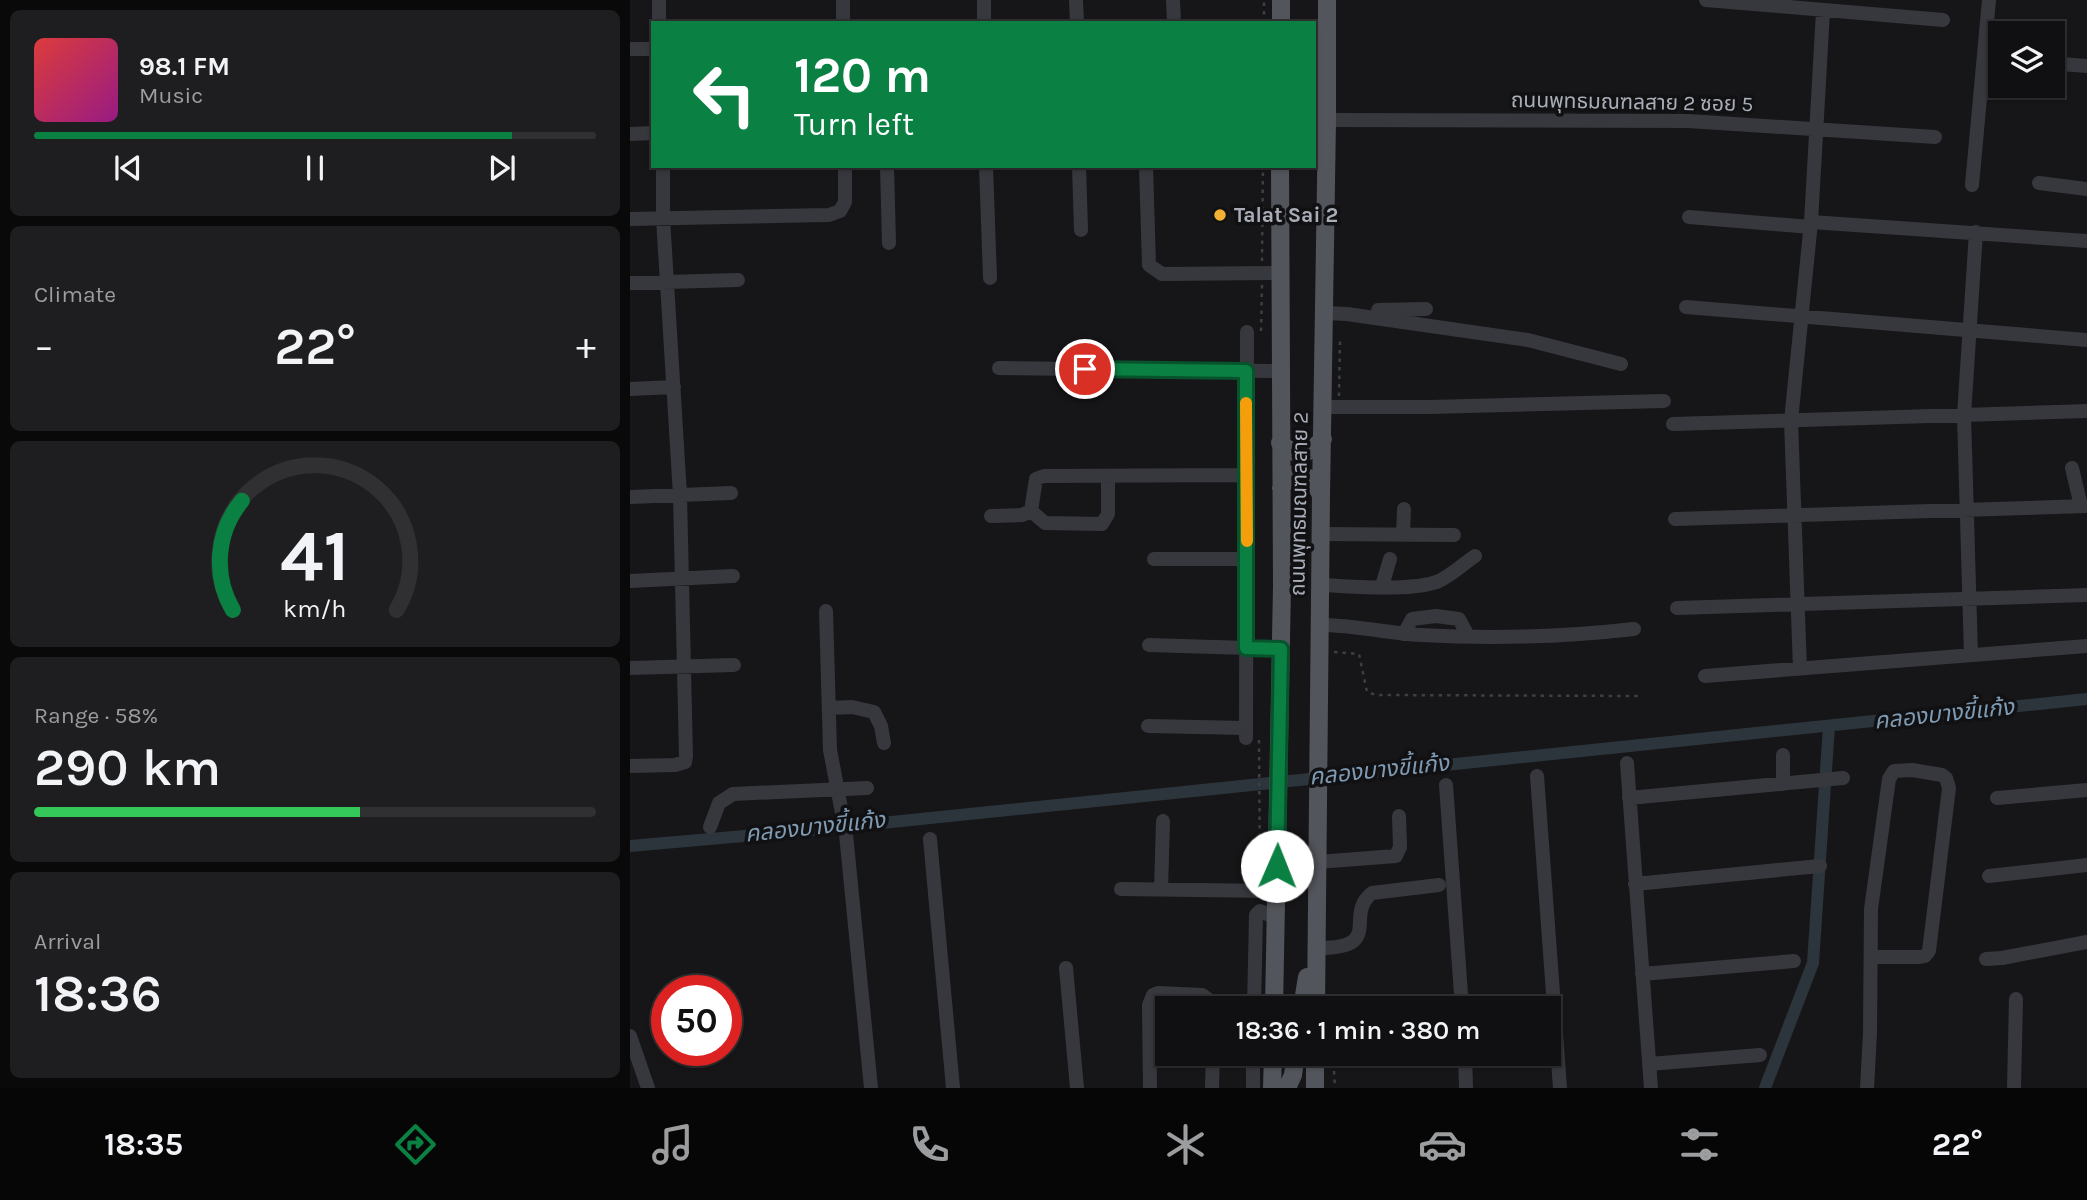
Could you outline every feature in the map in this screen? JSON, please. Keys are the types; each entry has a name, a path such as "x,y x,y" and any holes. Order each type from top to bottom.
{"main road":[{"path":"1281,0 1281,21"},
{"name":"ถนนพุทธมณฑลสาย 2","path":"1316,996 1327,0"},
{"name":"ถนนพุทธมณฑลสาย 2","path":"1274,996 1281,649 1280,168"},
{"path":"1280,443 1288,450 1304,453 1313,449 1323,439"},
{"path":"1281,488 1290,475 1306,476 1313,481 1321,495"},
{"path":"1304,996 1317,904"},
{"path":"1272,1088 1273,1066"},
{"path":"1287,1088 1294,1066"},
{"path":"1315,1066 1315,1088"}],"street":[{"path":"659,0 659,21"},
{"path":"843,0 843,21"},
{"path":"984,0 984,21"},
{"path":"1076,0 1077,21"},
{"path":"1173,0 1174,21"},
{"path":"1706,0 1943,20"},
{"path":"1972,185 1989,0"},
{"path":"1800,669 1791,421 1811,224 1823,11"},
{"path":"630,49 651,49"},
{"path":"2065,64 2087,66"},
{"name":"ถนนพุทธมณฑลสาย 2 ซอย 5","path":"1327,120 1689,121 1935,137"},
{"path":"630,134 651,133"},
{"path":"630,766 675,765 685,762 680,495 666,282 663,168"},
{"path":"630,219 829,215 840,211 845,202 845,168"},
{"path":"887,168 889,243"},
{"path":"986,168 990,278"},
{"path":"1079,168 1081,230"},
{"path":"1146,168 1149,265 1156,271 1162,274 1280,273"},
{"path":"2039,183 2087,189"},
{"path":"1689,217 1976,232 2087,241"},
{"path":"1971,655 1964,415 1976,232"},
{"path":"630,283 738,280"},
{"path":"1686,307 2087,340"},
{"path":"1325,311 1426,309"},
{"path":"1325,311 1528,340 1621,364"},
{"path":"1148,726 1250,734 1246,648 1247,332"},
{"path":"999,368 1281,371"},
{"path":"630,389 674,387"},
{"path":"1323,407 1664,401"},
{"path":"1673,424 2087,411"},
{"path":"1675,519 2084,506 2072,468"},
{"path":"1031,511 1036,479 1044,476 1246,475"},
{"path":"1031,511 1045,523 1102,524 1108,514 1108,476"},
{"path":"630,497 731,493"},
{"path":"1403,535 1404,509"},
{"path":"990,516 1022,515 1031,511"},
{"path":"1320,534 1454,535"},
{"path":"1320,585 1433,583 1475,556"},
{"path":"1154,559 1247,559"},
{"path":"1382,586 1390,559"},
{"path":"630,581 733,576"},
{"path":"1677,608 2087,595"},
{"path":"827,611 830,750 844,817 871,1088"},
{"path":"1320,625 1404,634 1468,636 1574,635 1634,629"},
{"path":"1149,645 1281,649"},
{"path":"1705,676 2087,646"},
{"path":"630,668 734,665"},
{"path":"830,708 852,707 874,712 879,717 884,743"},
{"path":"1783,755 1783,784"},
{"path":"1627,763 1651,1088"},
{"path":"1867,1088 1873,885 1889,779 1894,771 1903,770 1942,775 1949,788 1929,951 1920,957 1872,957"},
{"path":"1537,776 1560,1088"},
{"path":"1629,798 1843,778"},
{"path":"1446,785 1461,996"},
{"path":"710,827 719,803 733,794 867,788"},
{"path":"1997,798 2087,790"},
{"path":"1317,862 1396,856 1400,846 1399,816"},
{"path":"1161,890 1163,821"},
{"path":"930,839 953,1088"},
{"path":"1989,876 2087,865"},
{"path":"1635,884 1820,866"},
{"path":"1316,948 1341,948 1354,942 1360,932 1363,906 1372,893 1439,885"},
{"path":"1121,889 1277,891"},
{"path":"1254,996 1256,915 1260,911 1277,918"},
{"path":"1986,959 2087,942"},
{"path":"1642,974 1794,961"},
{"path":"1066,968 1077,1088"},
{"path":"1150,1088 1149,1005 1153,995 1168,993 1203,996"},
{"path":"2014,1088 2016,999"},
{"path":"630,1036 648,1088"},
{"path":"1649,1064 1760,1055"},
{"path":"1212,1088 1213,1066"},
{"path":"1253,1066 1253,1088"},
{"path":"1465,1066 1466,1088"}],"path":[{"path":"1264,0 1264,21"},
{"path":"1319,651 1359,654 1367,692 1376,695 1639,696"},
{"path":"1250,734 1259,825"},
{"path":"1334,1066 1335,1088"}],"waterway":[{"name":"คลองบางขี้แก้ง","path":"630,846 814,830 2087,699"},
{"path":"1765,1088 1813,963 1829,726"}],"slow traffic":[{"path":"1246,403 1247,541"}],"place":[{"name":"Talat Sai 2","path":"1220,215"}],"route":[{"path":"1085,369 1246,371 1246,648 1281,649 1277,866"}]}
